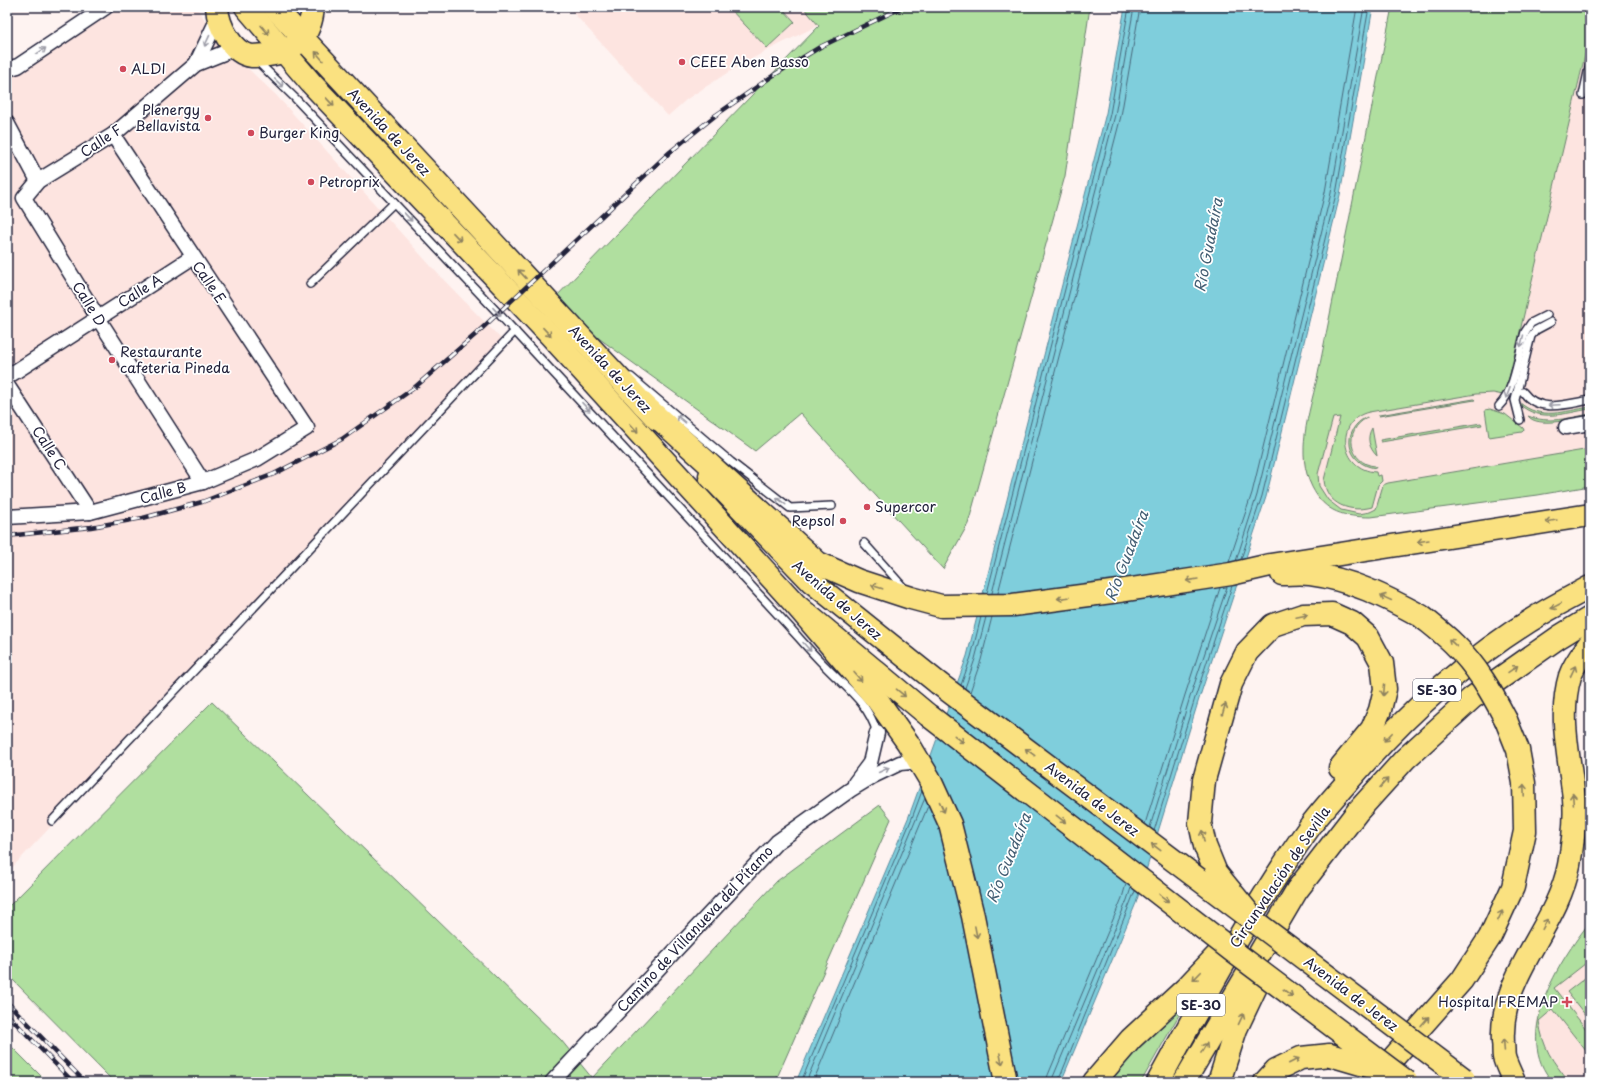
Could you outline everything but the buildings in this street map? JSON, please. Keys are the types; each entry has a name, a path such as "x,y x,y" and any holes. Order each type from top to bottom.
{"main road":[{"name":"Avenida de Jerez","path":"246,7 317,88 550,335 796,605 928,715 1234,952 1407,1082"},
{"name":"Avenida de Jerez","path":"274,7 728,496 812,582 938,683 1249,925 1466,1081"},
{"path":"217,11 224,33 243,52 285,52 303,38 310,25 313,7"},
{"path":"644,405 818,563 859,581 941,606 1013,605 1119,591 1231,574 1270,565 1590,514"},
{"path":"1231,574 1309,574 1354,584 1389,599 1420,616 1454,643 1477,670 1493,694 1506,720 1518,750 1524,783 1525,831 1513,887 1490,937 1462,980 1372,1082"},
{"name":"Circunvalación de Sevilla","path":"1158,1082 1249,925 1311,825 1364,762 1405,719 1448,680 1492,647 1545,612 1590,588"},
{"path":"796,605 876,698 908,742 925,772 950,824 973,916 1006,1082"},
{"path":"1094,1082 1131,1039 1185,989 1249,925 1216,873 1204,846 1200,823 1204,780 1231,684 1247,652 1273,625 1303,615 1332,614 1352,623 1368,637 1382,663 1385,689 1380,710 1372,729 1324,788 1311,825"},
{"name":"Circunvalación de Sevilla","path":"1184,1082 1298,890 1358,812 1405,759 1472,698 1559,636 1590,618"},
{"path":"1514,1082 1504,1057 1503,1030 1507,1002 1519,972 1554,907 1569,868 1574,838 1574,801 1568,750 1565,698 1570,675 1581,655 1590,643"},
{"path":"1219,1082 1236,1029 1263,972 1358,812"},
{"path":"1265,1082 1276,1070 1301,1058 1330,1055 1371,1067 1396,1082"}],"street":[{"path":"7,69 18,66 106,7"},
{"name":"Calle F","path":"196,64 217,11"},
{"name":"Calle F","path":"38,182 113,135 196,64 243,52"},
{"path":"7,123 38,182"},
{"name":"Calle E","path":"113,135 306,428"},
{"name":"Calle D","path":"38,182 24,198 98,318 203,482"},
{"name":"Calle A","path":"7,377 193,257"},
{"name":"Calle C","path":"7,385 90,512"},
{"path":"1566,427 1590,423"},
{"name":"Calle B","path":"7,516 90,512 203,482 257,459 306,428"},
{"path":"850,790 870,763 877,733"},
{"path":"850,790 873,776 900,763 911,762 925,772"},
{"name":"Camino de Villanueva del Pítamo","path":"552,1082 777,842 850,790"}],"lane":[{"path":"243,52 295,98 515,331 824,665 866,706 908,742"},
{"path":"1582,95 1590,63"},
{"path":"310,284 394,203"},
{"path":"1500,406 1506,398 1513,379 1524,332 1527,326 1547,314"},
{"path":"566,321 619,366"},
{"path":"1520,420 1515,400 1531,336 1536,330 1551,322"},
{"path":"52,821 515,331"},
{"path":"625,371 731,462 790,508 832,506"},
{"path":"1523,392 1533,402 1541,405 1550,406 1590,400"},
{"path":"864,543 911,598"},
{"path":"866,706 874,721 877,733"}],"shaded area":[{"path":"122,7 196,7 221,43 276,95 439,275 506,344 7,873 7,80"},
{"name":"CEEE Aben Basso","path":"568,7 802,7 819,25 764,52 727,73 687,99 668,116"},
{"path":"1392,7 1590,7 1590,486 1538,495 1371,517 1357,517 1342,514 1322,503 1318,499 1308,480 1303,461 1307,422"},
{"name":"Hospital FREMAP","path":"1590,922 1590,1082 1553,1082 1548,1076 1539,1055 1536,1033 1539,1012 1561,964"}],"green space":[{"path":"728,7 781,7 795,22 767,48"},
{"path":"803,7 1090,7 1065,176 968,524 943,569 800,413 755,451 550,303 819,26"},
{"path":"1392,7 1590,7 1590,34 1509,378 1503,395 1493,393 1476,394 1369,412 1358,417 1350,424 1346,434 1346,444 1349,454 1355,463 1364,469 1376,472 1377,476 1381,475 1382,481 1378,485 1372,507 1364,509 1348,508 1341,505 1329,496 1326,489 1324,480 1340,417 1333,418 1318,474 1319,486 1328,500 1341,510 1359,514 1376,509 1383,485 1388,483 1590,449 1590,486 1538,495 1371,517 1353,516 1337,512 1323,503 1312,487 1304,461 1307,420 1317,379"},
{"path":"1475,400 1379,416 1379,415"},
{"path":"1519,402 1527,408 1544,413 1562,412 1590,407 1590,409 1562,414 1544,415 1527,410 1519,404"},
{"path":"1490,409 1505,414 1524,430 1522,432 1489,437 1485,410"},
{"path":"1590,414 1590,416 1557,422 1540,422 1533,420 1528,416 1543,420 1551,420"},
{"path":"1367,417 1359,423 1354,430 1352,445 1359,459 1366,464 1375,466 1376,468 1366,465 1358,460 1353,454 1350,446 1350,438 1353,430 1358,423"},
{"path":"1481,423 1482,425 1381,442 1380,440"},
{"path":"1372,428 1377,456 1369,443 1369,435"},
{"path":"212,702 561,1040 592,1078 777,881 880,805 891,819 775,1082 114,1082 7,974 7,908"},
{"path":"1590,922 1590,960 1554,988 1590,1034 1590,1056 1553,1009 1539,1021 1541,1031 1549,1054 1569,1082 1553,1082 1541,1064 1537,1043 1538,1021 1544,999 1565,957"},
{"path":"1590,974 1590,1021 1567,992"},
{"path":"1192,992 1141,1082 1104,1082"},
{"path":"7,1042 47,1082 7,1082"}],"water":[{"name":"Río Guadaíra","path":"1125,7 1373,7 1340,195 1266,497 1199,699 1136,903 1061,1082 796,1082 909,816 967,656 1106,113"}],"railway":[{"path":"7,536 91,527 143,518 202,502 274,474 342,439 414,388 476,334 670,152 716,115 774,75 820,47 903,7"},
{"path":"7,1002 85,1082"},
{"path":"7,1014 73,1082"}],"place":[{"name":"CEEE Aben Basso","path":"682,62"},
{"name":"ALDI","path":"123,69"},
{"name":"Plenergy Bellavista","path":"208,118"},
{"name":"Burger King","path":"251,133"},
{"name":"Petroprix","path":"311,182"},
{"name":"Restaurante cafeteria Pineda","path":"112,360"},
{"name":"Supercor","path":"867,507"},
{"name":"Repsol","path":"843,521"},
{"name":"Hospital FREMAP","path":"1567,1002"}]}
